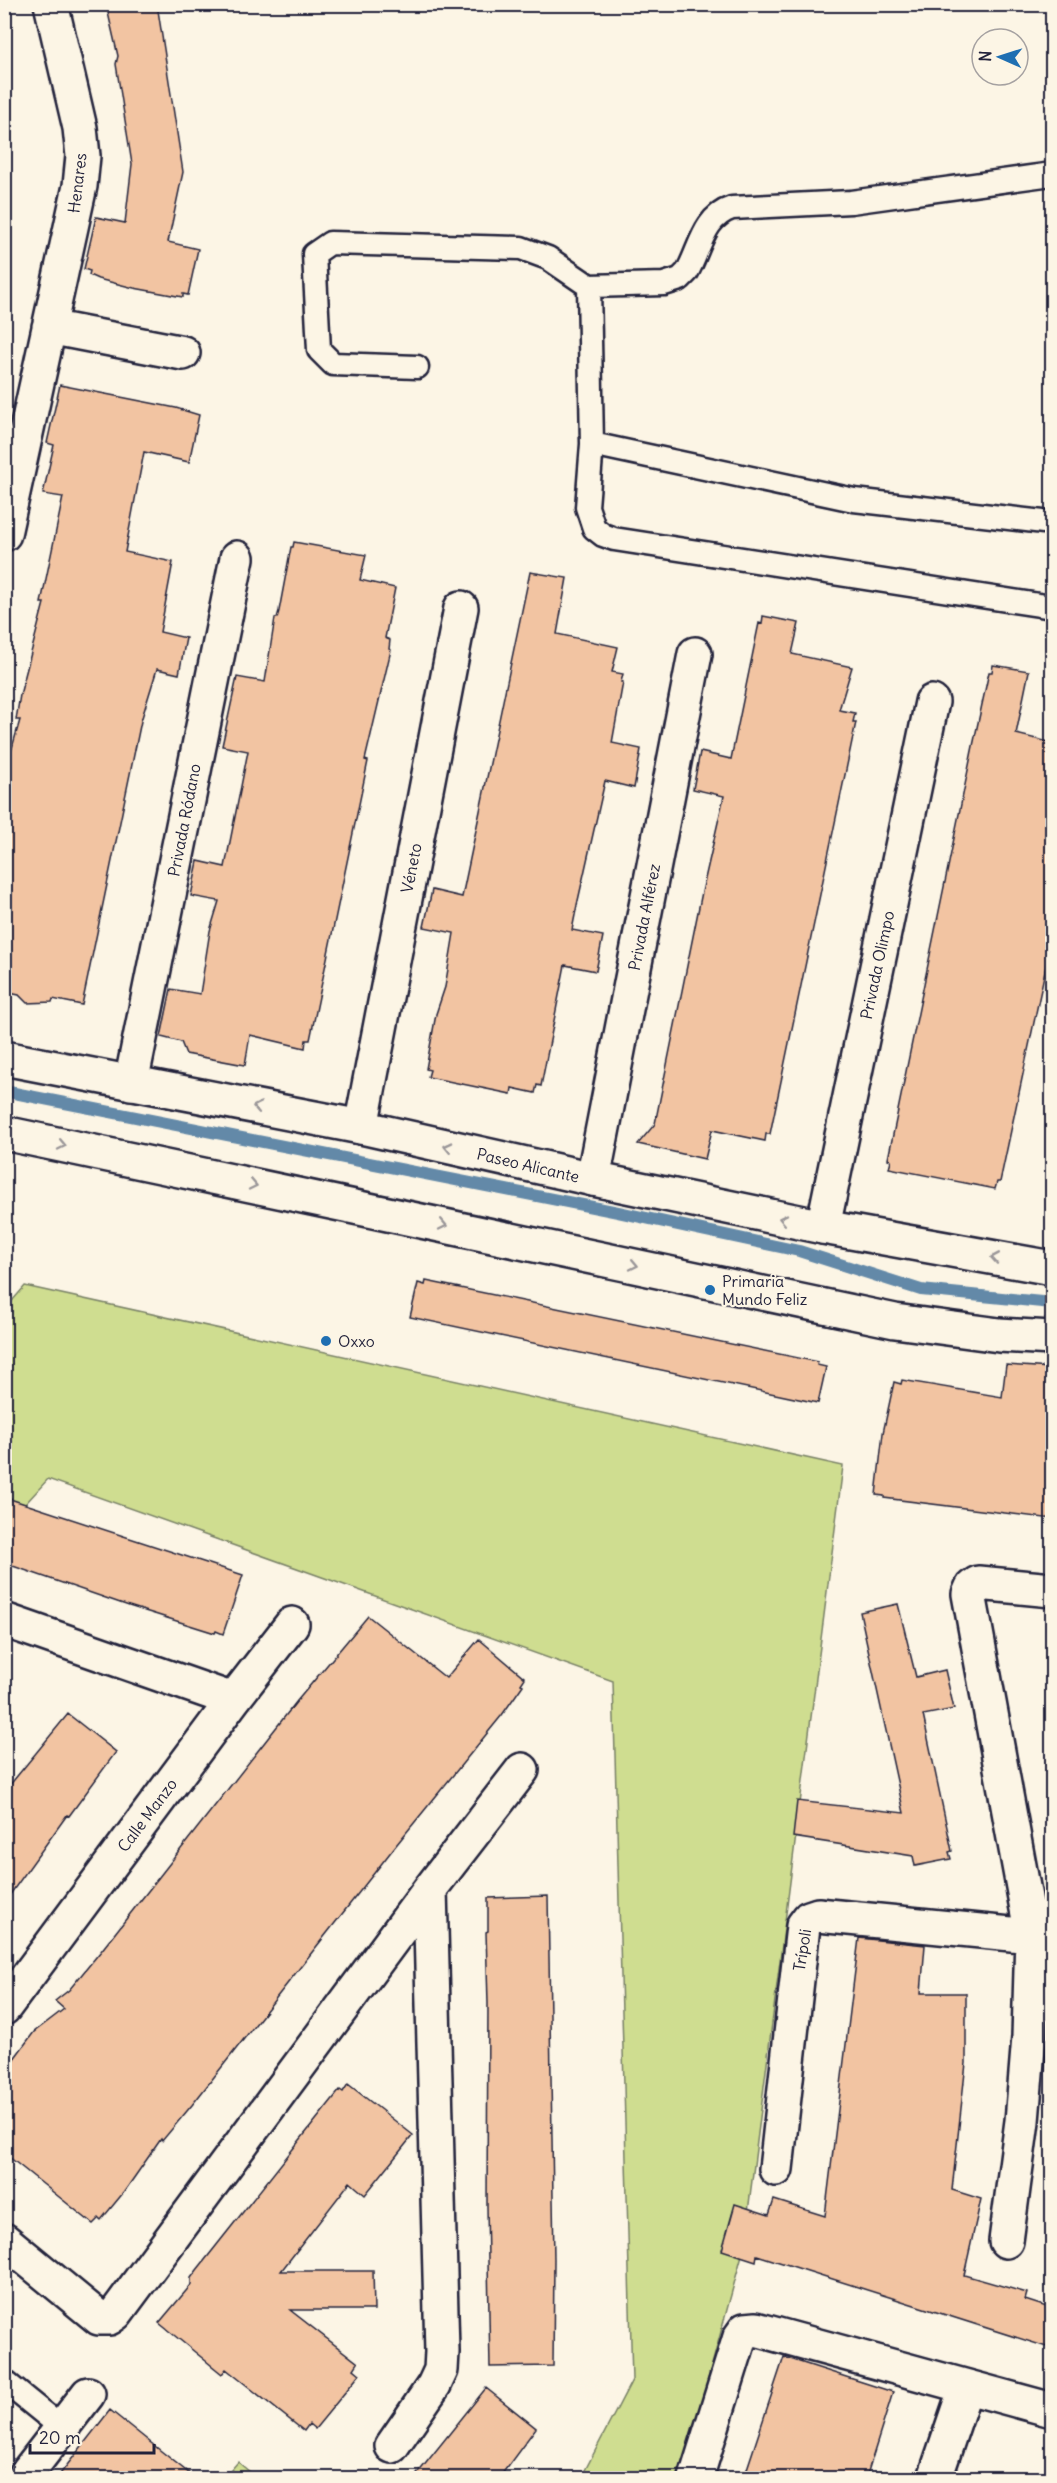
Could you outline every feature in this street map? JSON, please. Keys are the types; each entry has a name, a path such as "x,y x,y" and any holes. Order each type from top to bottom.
{"street":[{"name":"Henares","path":"4,534 10,480 49,327 80,186 83,156 80,128 51,4"},
{"path":"49,327 183,353"},
{"name":"Privada Ródano","path":"131,1083 237,558"},
{"name":"Véneto","path":"361,1127 462,608"},
{"name":"Privada Alférez","path":"593,1179 695,654"},
{"name":"Privada Olimpo","path":"823,1227 932,702"},
{"name":"Paseo Alicante","path":"4,1058 361,1127 823,1227 1053,1268"},
{"path":"4,1133 896,1321 999,1335 1053,1338"},
{"path":"1006,2241 1023,2111 1029,2037 1032,1936 969,1594 972,1587 978,1583 1053,1590"},
{"path":"4,1620 233,1700"},
{"name":"Calle Manzo","path":"4,2008 292,1624"},
{"path":"4,2240 99,2318 109,2318 116,2313 430,1889 522,1770"},
{"path":"392,2446 434,2385 441,2370 430,1889"},
{"name":"Trípoli","path":"776,2169 803,1926 809,1918 818,1915 1032,1936"},
{"path":"696,2478 740,2337 745,2330 756,2329 1053,2410"},
{"path":"935,2478 966,2387"},
{"path":"23,2478 88,2394"}],"lane":[{"path":"417,367 333,364 319,350 314,254 330,243 521,248 548,258 589,286 664,284 680,279 691,265 714,218 722,211 732,208 851,202 1053,174"},
{"path":"589,286 592,444 587,507 594,528 603,535 614,539 1053,606"},
{"path":"592,444 854,500 1053,523"},
{"path":"4,2381 62,2428"}],"green space":[{"path":"25,1286 843,1466 743,2251 681,2478 581,2478 632,2380 613,1681 48,1479 5,1526 5,1309"},
{"path":"238,2462 257,2478 224,2478"}],"building":[{"path":"106,4 157,4 183,172 168,242 198,249 188,295 183,294 183,297 98,279 89,275 90,271 84,269 96,217 125,223 132,164 116,64 118,56"},
{"path":"60,385 176,408 199,415 189,462 144,452 125,552 173,562 160,632 186,638 179,674 157,669 141,721 82,1005 53,999 52,1002 27,1003 19,995 4,992 4,785 20,720 16,720 20,695 44,603 41,603 63,497 43,494 54,445 47,443"},
{"path":"294,542 366,555 360,580 395,588 385,638 390,640 389,649 391,650 365,760 368,761 310,1040 306,1040 305,1048 250,1035 245,1065 186,1054 181,1042 161,1037 171,989 200,994 210,931 219,901 191,896 198,861 225,867 248,751 222,746 237,677 265,682 275,618 279,611 291,547"},
{"path":"530,572 567,578 557,634 618,647 612,672 623,674 621,682 623,682 612,743 641,749 634,788 605,781 577,905 572,930 603,936 596,971 565,965 541,1086 537,1085 535,1093 512,1088 511,1094 428,1077 430,1070 426,1069 436,1014 445,987 454,933 424,927 432,890 462,897"},
{"path":"763,616 799,623 792,654 852,667 839,710 855,713 853,722 856,722 770,1134 766,1134 765,1141 712,1130 705,1159 638,1144 655,1124 724,796 693,789 700,752 731,759 759,623 762,624"},
{"path":"993,665 1029,671 1016,734 1053,743 1053,933 1000,1182 997,1182 995,1189 889,1168 891,1160 888,1159 973,746 989,672 992,672"},
{"path":"426,1281 818,1362 817,1365 826,1367 818,1403 410,1317 418,1283 425,1285"},
{"path":"1006,1365 1051,1368 1053,1519 884,1498 884,1496 876,1495 883,1433 894,1382 901,1384 902,1380 1002,1397"},
{"path":"4,1497 243,1575 223,1634 129,1606 4,1563"},
{"path":"898,1604 916,1677 945,1670 954,1709 923,1715 952,1851 949,1852 951,1859 915,1866 913,1856 793,1837 797,1801 904,1813 860,1612"},
{"path":"368,1616 446,1678 479,1639 525,1678 521,1684 523,1685 502,1715 397,1844 192,2105 162,2141 161,2139 124,2192 101,2220 99,2218 93,2224 4,2153 4,2084 13,2073 7,2068 34,2032 64,2009 55,2001 69,1990 101,1951 297,1701"},
{"path":"68,1714 116,1752 69,1816 67,1815 4,1903 4,1792"},
{"path":"548,1896 554,2259 553,2366 490,2367 487,2206 486,1932 488,1931 488,1898"},
{"path":"859,1938 925,1945 921,1993 966,1993 966,2063 952,2190 981,2199 964,2275 1027,2293 1025,2300 1053,2309 1053,2349 757,2255 756,2261 722,2250 735,2204 769,2215 774,2200 825,2216"},
{"path":"348,2084 413,2135 365,2195 350,2182 281,2271 373,2271 374,2310 290,2310 358,2363 354,2369 360,2374 315,2429 309,2424 304,2431 226,2369 222,2374 159,2323 191,2285 191,2278 197,2270 340,2090 343,2092"},
{"path":"784,2357 893,2392 866,2478 744,2478"},
{"path":"486,2388 536,2428 499,2478 414,2478"},
{"path":"110,2410 161,2451 195,2478 57,2478"}],"waterway":[{"path":"4,1091 618,1212 799,1251 921,1290 1052,1303"}],"place":[{"name":"Primaria Mundo Feliz","path":"710,1290"},
{"name":"Oxxo","path":"326,1341"}]}
